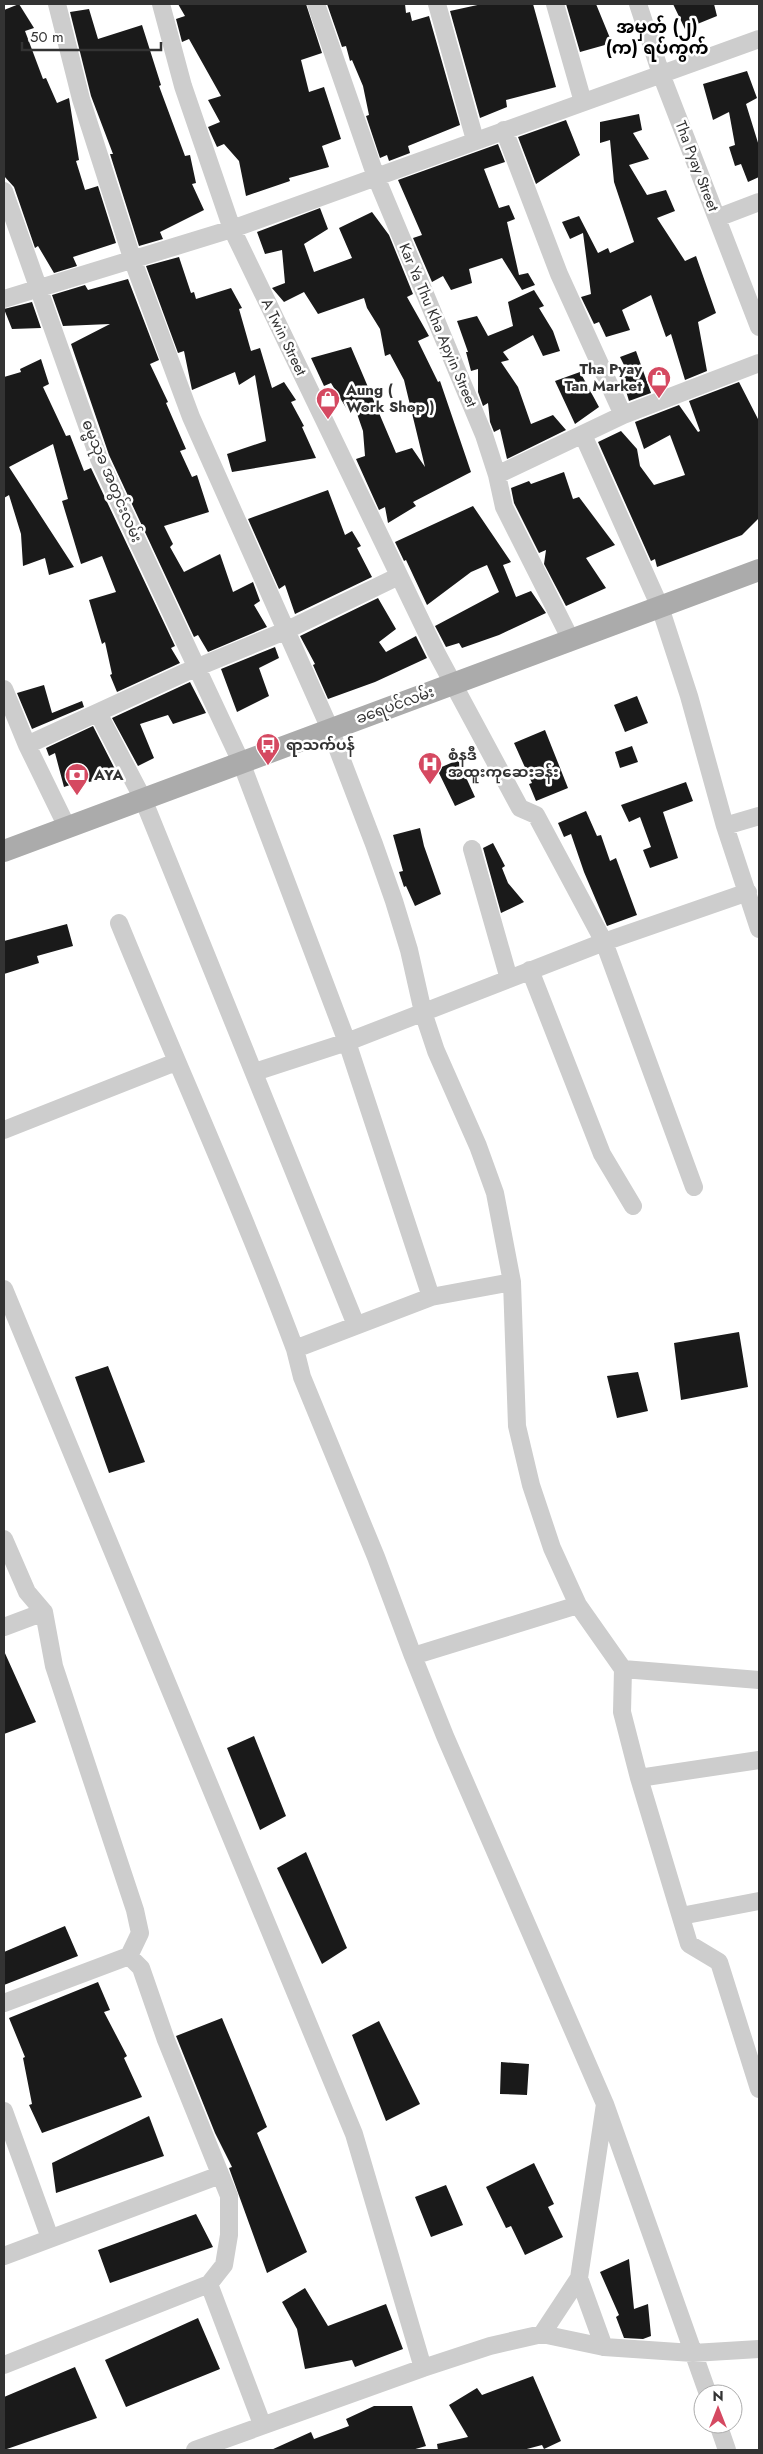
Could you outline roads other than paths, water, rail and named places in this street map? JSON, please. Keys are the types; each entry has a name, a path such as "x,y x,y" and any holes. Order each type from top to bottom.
{"main road":[{"name":"ခရေပင်လမ်း","path":"4,851 759,570"}],"street":[{"path":"56,4 81,99 133,261 191,417 330,730 394,901 423,1012 436,1051 478,1146 495,1193 512,1282 517,1426 531,1485 552,1548 578,1605 623,1669 622,1712 639,1778 689,1944 719,1962 755,2063 759,2088"},
{"name":"A Twin Street","path":"161,4 183,86 232,229 453,683 520,808 536,815 604,942 694,1187"},
{"name":"Kar Ya Thu Kha Apyin Street","path":"316,4 376,177 484,435 497,475 504,507 571,640"},
{"path":"437,4 475,140"},
{"path":"556,4 583,102"},
{"name":"Tha Pyay Street","path":"638,4 662,74 759,327"},
{"path":"4,299 133,261 232,229 759,39"},
{"path":"504,130 559,274 623,415"},
{"name":"ဓမ္မသုခ အတွင်းလမ်း","path":"4,191 99,459 241,762 347,1042 431,1297"},
{"path":"717,218 759,202"},
{"path":"497,475 623,415 759,363"},
{"path":"583,435 660,607 689,696 725,826 759,928"},
{"path":"28,746 196,669 285,631 400,576"},
{"path":"4,689 28,746 67,827"},
{"path":"98,714 143,799 356,1325"},
{"path":"725,826 759,816"},
{"path":"472,849 508,979"},
{"path":"255,1072 347,1042 604,942 748,892"},
{"path":"119,924 176,1062 261,1258 295,1349 302,1377 376,1557 412,1656 445,1736 606,2104 704,2384"},
{"path":"530,970 602,1154 633,1206"},
{"path":"4,1130 176,1062"},
{"path":"295,1349 431,1297 512,1282"},
{"path":"4,1289 354,2134 423,2368"},
{"path":"4,1539 27,1592 44,1612 54,1666 135,1910 140,1934 128,1956 4,2002"},
{"path":"412,1656 578,1605"},
{"path":"4,1627 44,1612"},
{"path":"623,1669 759,1680"},
{"path":"639,1778 759,1760"},
{"path":"681,1916 759,1901"},
{"path":"4,2365 209,2284 224,2265 229,2235 229,2196 166,2040 141,1968 128,1956"},
{"path":"542,2334 579,2278 606,2104"},
{"path":"4,2111 50,2238"},
{"path":"4,2256 220,2175"},
{"path":"579,2278 604,2347"},
{"path":"209,2284 262,2424"},
{"path":"195,2450 262,2424 423,2368 490,2346 542,2334 604,2347 693,2353 759,2349"},
{"path":"721,2434 727,2450"}],"place":[{"name":"Tha Pyay Tan Market","path":"659,399"},
{"name":"Aung ( Work Shop )","path":"328,420"},
{"name":"ရာသက်ပန်","path":"268,766"},
{"name":"စံနဒီ အထူးကုဆေးခန်း","path":"430,785"},
{"name":"AYA","path":"77,796"}],"district":[{"name":"အမှတ် (၂) (က) ရပ်ကွက်","path":"657,37"}]}
